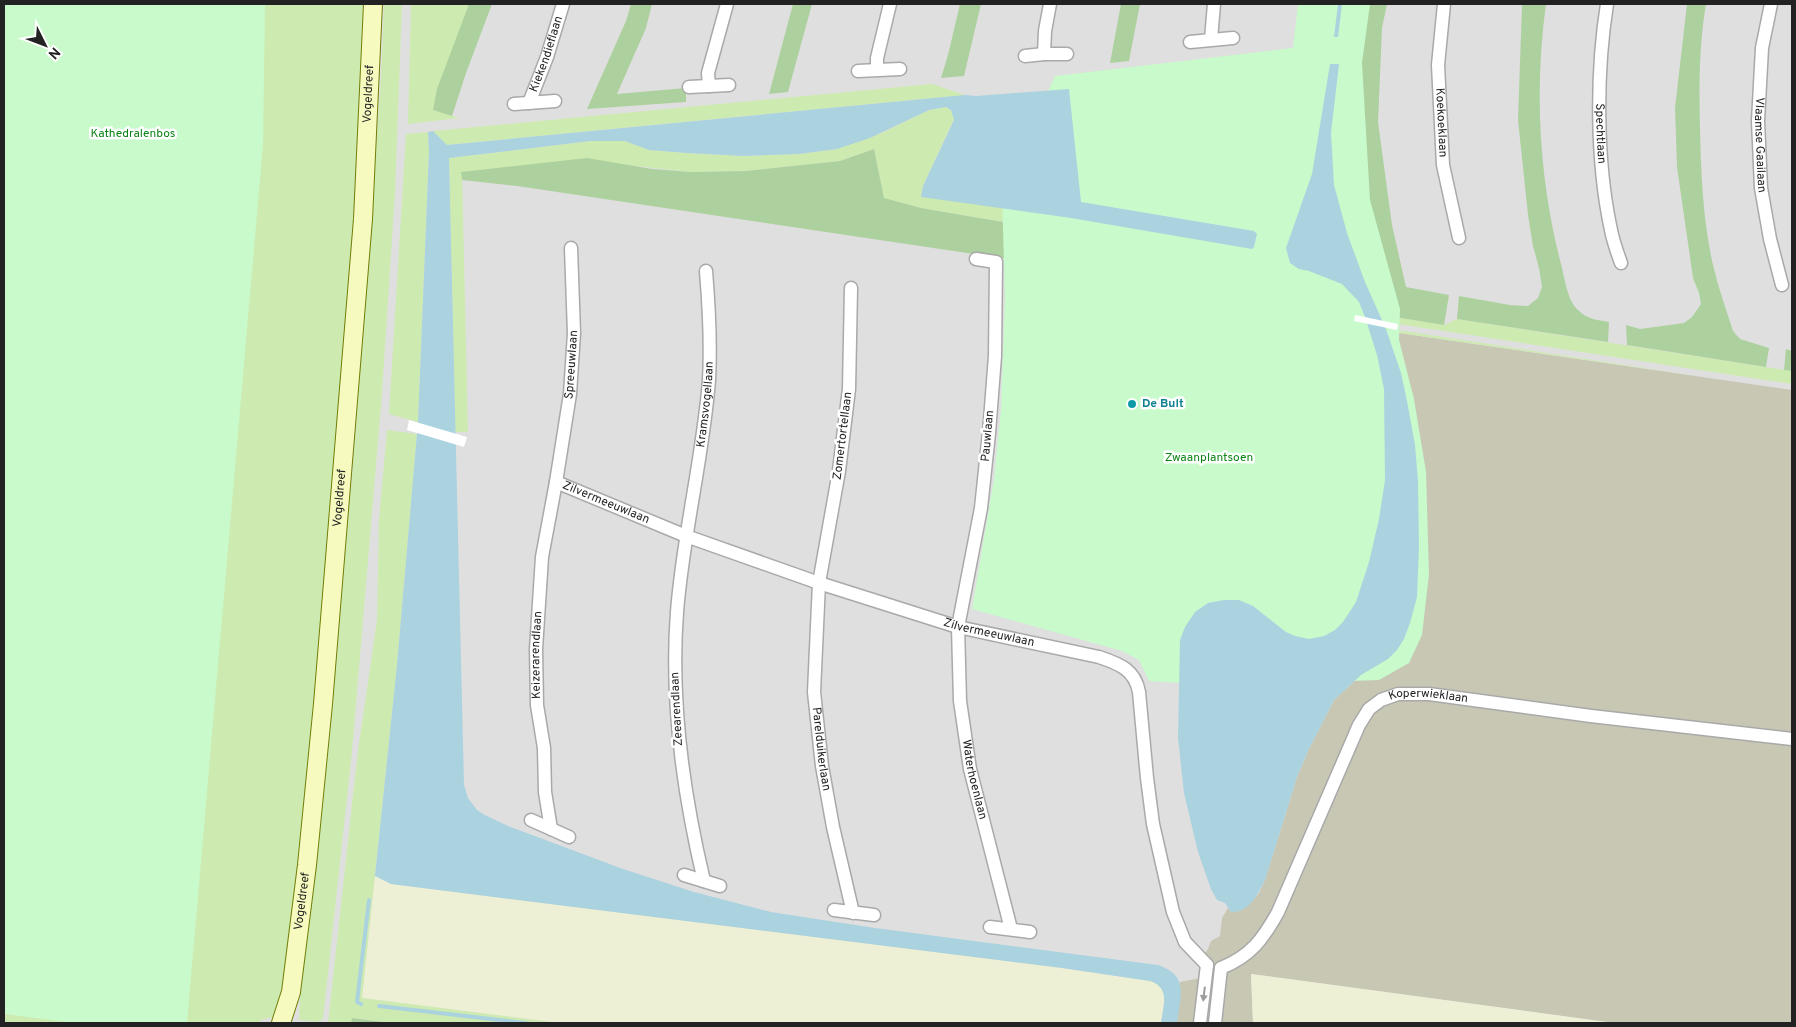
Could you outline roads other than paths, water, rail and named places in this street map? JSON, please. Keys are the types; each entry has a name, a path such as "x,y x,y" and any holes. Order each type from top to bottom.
{"main road":[{"name":"Vogeldreef","path":"281,1023 291,992 307,865 324,694 362,219 373,4"},
{"name":"Vogeldreef","path":"291,992 296,1023"}],"street":[{"name":"Kiekendieflaan","path":"529,103 547,57 563,4"},
{"path":"709,86 708,73 727,4"},
{"path":"877,70 877,58 890,4"},
{"path":"1044,54 1045,31 1050,4"},
{"path":"1211,40 1214,4"},
{"name":"Koekoeklaan","path":"1444,4 1438,65 1443,165 1459,238"},
{"name":"Spechtlaan","path":"1607,4 1602,35 1599,103 1600,138 1611,230 1621,263"},
{"name":"Vlaamse Gaailaan","path":"1771,4 1762,48 1758,121 1761,188 1770,239 1782,285"},
{"path":"1190,42 1233,38"},
{"path":"1025,56 1067,54"},
{"path":"858,71 900,69"},
{"path":"689,87 729,86"},
{"name":"Kiekendieflaan","path":"514,104 555,101"},
{"name":"Spreeuwlaan","path":"556,482 570,394 574,334 571,248"},
{"name":"Pauwlaan","path":"958,628 981,508 995,356 996,262 976,259"},
{"name":"Kramsvogellaan","path":"686,536 703,433 709,380 710,322 706,271"},
{"name":"Zomertortellaan","path":"819,583 839,471 848,389 851,288"},
{"name":"Zilvermeeuwlaan","path":"556,482 686,536 819,583 958,628 1099,657 1115,662 1132,674 1137,681 1139,692 1153,824 1173,912 1185,942 1207,965"},
{"name":"Keizerarendlaan","path":"551,829 545,792 544,748 537,705 536,649 542,556 556,482"},
{"name":"Zeearendlaan","path":"686,536 677,612 674,676 677,735 687,800 704,881"},
{"name":"Parelduikerlaan","path":"819,583 814,692 822,766 833,827 853,913"},
{"name":"Waterhoenlaan","path":"958,628 960,701 970,769 1012,929"},
{"name":"Koperwieklaan","path":"1221,968 1236,962 1263,939 1278,912 1359,725 1369,709 1381,700 1398,694 1429,694 1591,716 1792,739"},
{"path":"531,820 569,837"},
{"path":"684,875 720,886"},
{"path":"834,910 874,915"},
{"path":"990,926 1030,932"},
{"path":"1200,1023 1207,965 1221,968 1216,1023"}],"water":[{"path":"1338,4 1342,4 1338,37 1334,37"},
{"path":"1330,64 1339,64 1331,133 1334,185 1347,233 1365,282 1386,329 1401,373 1415,445 1418,481 1419,546 1417,597 1404,639 1397,650 1388,659 1361,675 1334,700 1297,777 1265,880 1256,897 1248,906 1231,912 1225,903 1217,900 1211,889 1198,852 1184,793 1178,738 1180,640 1185,627 1195,612 1208,603 1224,600 1239,600 1253,606 1286,632 1295,636 1309,639 1324,636 1335,630 1343,622 1356,602 1369,562 1379,519 1385,480 1384,389 1377,355 1359,302 1342,284 1299,269 1290,263 1286,248 1312,174"},
{"path":"1069,89 1081,202 1254,231 1257,234 1254,247 1252,249 1071,218 921,197 923,186 954,120 951,110 946,107 929,110 870,138 837,149 799,154 743,156 687,153 649,150 625,141 590,141 449,158 464,785 468,798 477,810 508,826 623,869 694,892 771,912 875,928 1158,965 1175,975 1179,981 1181,996 1177,1023 1161,1023 1164,1004 1163,993 1157,984 1150,981 1062,968 391,884 375,876 397,665 418,422 429,152 428,132 433,131 447,145 965,95 976,96"}],"waterway":[{"path":"361,1004 357,1002 369,900"},
{"path":"379,1006 526,1023"}],"place":[{"name":"De Bult","path":"1132,404"}],"park label":[{"name":"Kathedralenbos","path":"133,134"},
{"name":"Zwaanplantsoen","path":"1209,458"}]}
